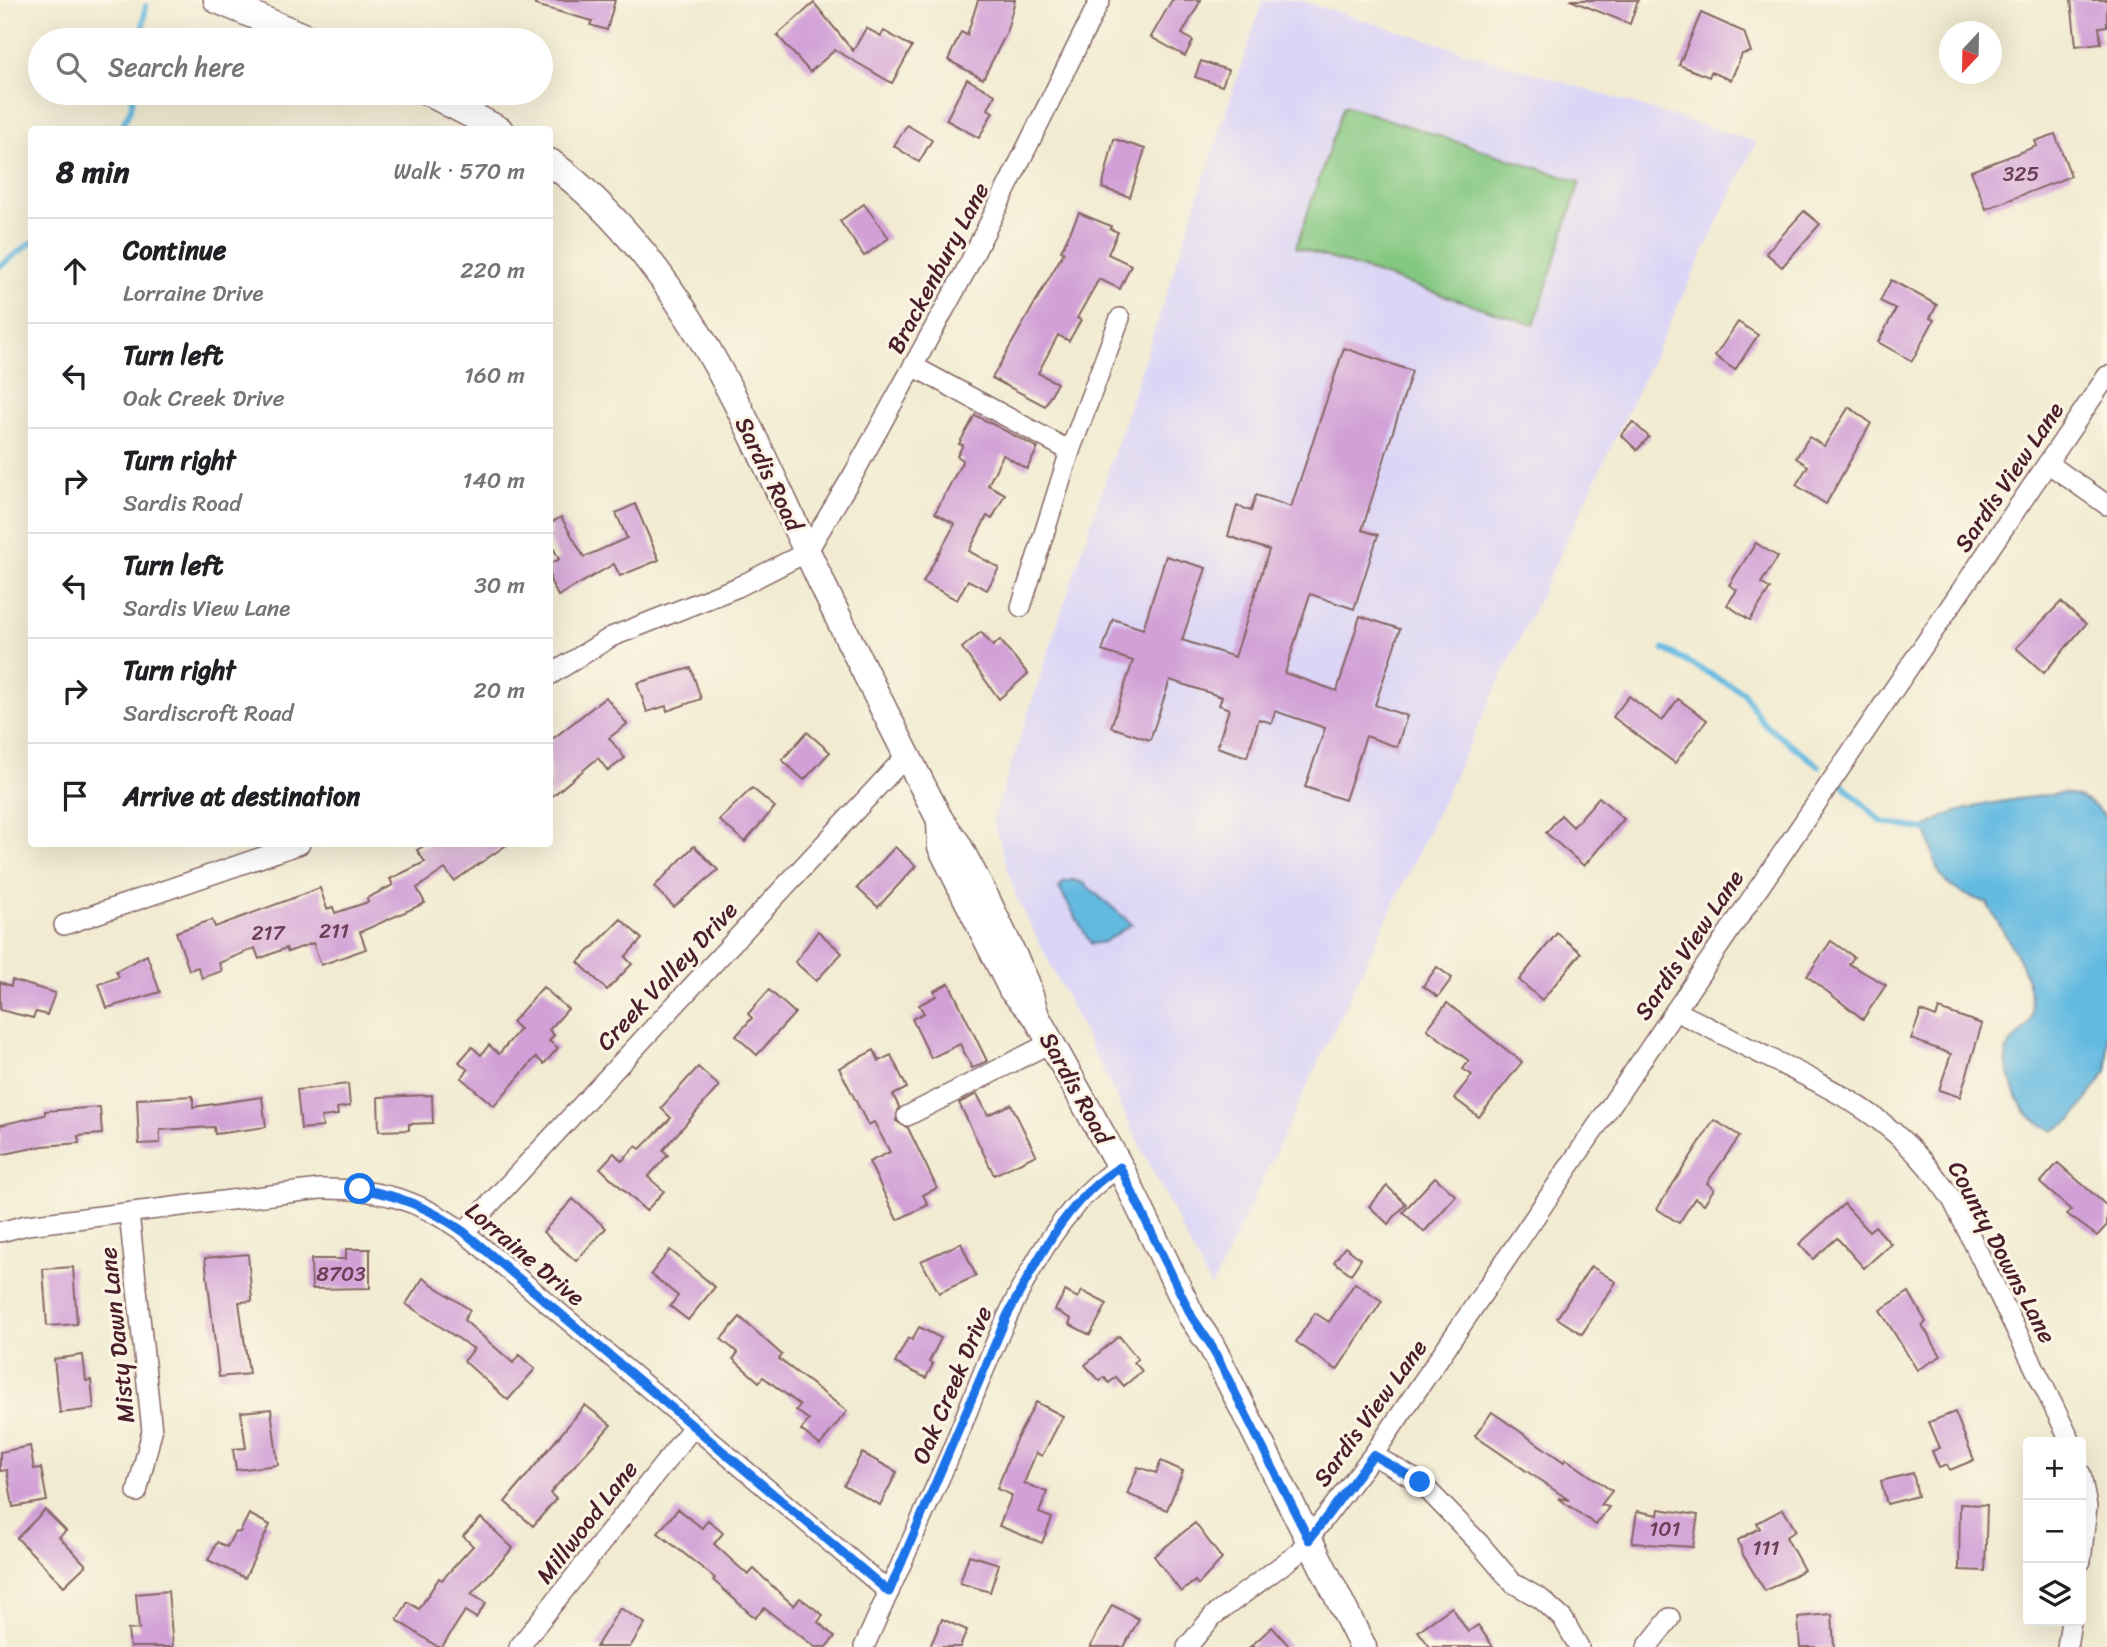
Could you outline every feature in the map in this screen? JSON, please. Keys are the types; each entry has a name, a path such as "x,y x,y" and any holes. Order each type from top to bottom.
{"main road":[{"path":"217,0 284,28"},
{"path":"452,105 492,126"},
{"name":"Sardis Road","path":"553,165 611,213 664,279 711,357 940,820 957,843 986,898 1026,982 1036,1016 1050,1044 1120,1167 1192,1317 1211,1345 1363,1647"}],"street":[{"name":"Brackenbury Lane","path":"807,552 965,272 1100,0"},
{"path":"1021,607 1070,451 1120,318"},
{"path":"913,366 1070,451"},
{"name":"Sardis View Lane","path":"1187,1647 1213,1616 1274,1573 1309,1540 1373,1455 2107,376"},
{"path":"2049,464 2107,505"},
{"path":"553,673 611,637 738,587 807,552"},
{"name":"Creek Valley Drive","path":"464,1232 907,755"},
{"path":"64,925 291,847"},
{"name":"County Downs Lane","path":"1675,1011 1856,1102 1908,1143 1933,1170 1953,1201 2069,1437"},
{"path":"907,1115 1050,1044"},
{"name":"Oak Creek Drive","path":"864,1647 1007,1316 1075,1204 1094,1182 1120,1167"},
{"name":"Lorraine Drive","path":"0,1232 27,1225 320,1189 360,1189 409,1201 444,1217 464,1232 889,1592"},
{"name":"Misty Dawn Lane","path":"129,1213 152,1431 137,1492"},
{"name":"Millwood Lane","path":"519,1647 693,1427"},
{"path":"1373,1455 1420,1482 1513,1583 1541,1599 1563,1619 1579,1647"},
{"path":"1647,1647 1670,1618"},
{"path":"2067,1647 2070,1626"}],"shaded area":[{"path":"1263,0 1299,0 1756,142 1211,1288 1016,896 993,820"}],"green space":[{"path":"1344,105 1580,182 1534,325 1296,247"}],"water":[{"path":"2063,793 2088,802 2107,819 2107,1071 2073,1119 2053,1131 2025,1111 2012,1083 2007,1062 2008,1047 2031,1018 2031,997 2023,969 1987,903 1958,890 1942,878 1926,828 1954,813 1972,808"},
{"path":"1073,880 1083,883 1132,924 1104,942 1091,944 1059,888 1064,882"}],"building":[{"path":"535,0 615,0 607,30 590,25 592,21 535,5"},
{"path":"978,0 1015,0 1006,34 983,79 948,60 961,32 967,35"},
{"path":"1172,0 1201,0 1182,34 1193,41 1185,56 1151,37"},
{"path":"1570,0 1638,0 1630,24"},
{"path":"2071,0 2107,0 2107,26 2099,27 2101,43 2076,46"},
{"path":"814,3 853,51 866,28 881,36 884,31 912,47 892,83 835,50 810,72 777,35"},
{"path":"1701,13 1744,32 1751,52 1742,54 1731,80 1711,72 1709,77 1679,65"},
{"path":"1201,61 1228,70 1222,86 1195,77"},
{"path":"967,79 995,95 988,109 993,112 979,138 946,120"},
{"path":"907,125 932,140 919,162 894,146"},
{"path":"2055,134 2071,176 1986,209 1971,171 2037,146 2035,141"},
{"path":"1114,139 1145,149 1130,197 1102,188"},
{"path":"864,204 889,238 864,256 840,221"},
{"path":"1804,211 1820,224 1782,267 1766,253"},
{"path":"1079,213 1111,226 1110,229 1118,232 1108,254 1131,265 1120,289 1099,279 1077,318 1081,320 1069,341 1058,335 1038,373 1057,383 1045,406 992,378 1064,252 1061,251"},
{"path":"1891,280 1937,305 1930,318 1934,320 1912,361 1878,342 1896,309 1880,301"},
{"path":"1738,322 1758,335 1735,370 1715,356"},
{"path":"1344,348 1412,371 1362,530 1378,535 1354,609 1310,594 1285,673 1337,691 1360,616 1400,629 1375,705 1407,716 1397,747 1366,736 1345,800 1305,787 1325,728 1275,711 1272,723 1259,719 1247,757 1217,747 1229,709 1219,705 1222,697 1170,680 1150,740 1111,727 1133,661 1102,651 1113,619 1143,629 1166,556 1206,568 1182,640 1235,657 1269,550 1228,536 1237,506 1251,511 1256,495 1291,507"},
{"path":"1849,407 1871,423 1826,504 1796,485 1808,466 1796,458 1809,437 1824,446"},
{"path":"975,415 1038,448 1027,469 1003,455 988,485 1005,494 992,519 987,516 969,551 999,568 987,590 968,580 957,600 923,582 955,524 935,513 963,460 957,456 963,445 959,444"},
{"path":"1633,422 1649,437 1637,450 1621,435"},
{"path":"635,504 659,560 620,576 614,564 558,596 553,586 553,562 559,559 553,548 553,521 561,517 584,557 627,538 616,513"},
{"path":"1756,543 1778,557 1761,583 1770,589 1750,620 1727,605 1737,590 1729,585"},
{"path":"2061,602 2086,624 2044,673 2016,648"},
{"path":"981,632 993,646 1000,640 1028,674 999,699 962,648"},
{"path":"691,668 701,699 667,711 666,706 647,712 637,683"},
{"path":"1629,696 1662,721 1678,699 1707,720 1675,763 1613,717"},
{"path":"606,697 627,724 609,738 625,758 608,771 598,758 553,796 553,739"},
{"path":"807,732 830,752 804,780 782,760"},
{"path":"752,788 775,807 745,842 719,820"},
{"path":"1599,797 1624,819 1584,866 1546,833 1561,815 1573,827"},
{"path":"694,846 718,870 674,907 654,887"},
{"path":"422,847 504,847 454,881 445,869 417,888 425,903 360,932 366,949 321,965 313,943 288,952 286,948 259,959 255,948 219,963 222,971 202,978 198,967 189,970 176,932 212,920 215,927 320,888 327,909 333,907 335,913 368,902 367,898 393,885 390,879 425,862 417,850"},
{"path":"895,847 916,866 878,907 857,888"},
{"path":"621,919 642,939 625,957 632,964 607,990 578,962"},
{"path":"818,931 842,953 816,981 795,962"},
{"path":"1557,933 1581,953 1542,1000 1519,980"},
{"path":"1831,941 1854,957 1849,964 1886,985 1863,1019 1807,976"},
{"path":"147,955 160,992 107,1008 99,984 119,977 116,971"},
{"path":"1437,967 1452,978 1438,997 1423,986"},
{"path":"12,980 55,993 47,1015 36,1012 33,1018 0,1010 0,982 11,986"},
{"path":"949,983 987,1061 972,1068 960,1044 931,1058 912,1019 924,1013 919,1005 936,996 934,991"},
{"path":"543,987 568,1009 549,1030 554,1035 549,1041 558,1048 544,1064 536,1057 494,1106 461,1078 468,1070 459,1062 472,1047 481,1055 489,1045 499,1054 520,1029 512,1022"},
{"path":"769,990 795,1013 757,1055 736,1036 752,1018 748,1014"},
{"path":"1447,1003 1522,1062 1479,1117 1454,1098 1472,1075 1463,1069 1469,1061 1427,1029"},
{"path":"1939,1009 1982,1024 1960,1097 1939,1090 1951,1054 1911,1039 1921,1011 1936,1017"},
{"path":"874,1050 879,1061 891,1055 907,1088 893,1095 899,1107 896,1121 908,1128 937,1188 923,1195 928,1205 897,1220 869,1162 890,1152 874,1122 868,1125 839,1068"},
{"path":"698,1067 719,1086 663,1150 668,1155 648,1177 664,1191 646,1211 600,1168 614,1153 622,1161 636,1146 640,1149 671,1118 661,1108"},
{"path":"348,1084 350,1106 337,1108 338,1115 321,1117 323,1127 301,1129 297,1090"},
{"path":"977,1094 988,1115 1011,1104 1036,1155 994,1175 959,1103"},
{"path":"432,1095 433,1123 409,1124 409,1130 379,1131 378,1097"},
{"path":"193,1096 193,1107 262,1097 266,1127 215,1134 214,1127 160,1130 160,1143 139,1144 137,1099"},
{"path":"100,1107 102,1134 78,1136 79,1143 43,1146 0,1155 0,1125 45,1115 45,1111"},
{"path":"1714,1120 1740,1136 1707,1183 1714,1189 1704,1204 1695,1198 1679,1223 1657,1209"},
{"path":"2058,1163 2107,1206 2107,1225 2097,1236 2067,1214 2071,1210 2040,1183"},
{"path":"1435,1177 1456,1196 1424,1232 1403,1212"},
{"path":"1387,1186 1406,1204 1388,1224 1369,1206"},
{"path":"573,1199 606,1228 576,1261 543,1232"},
{"path":"1844,1204 1869,1231 1875,1226 1891,1244 1864,1268 1837,1238 1813,1259 1799,1244"},
{"path":"961,1243 976,1276 939,1293 921,1261"},
{"path":"1345,1247 1361,1259 1351,1274 1334,1262"},
{"path":"346,1249 370,1249 370,1288 312,1289 311,1259 346,1259"},
{"path":"670,1250 715,1287 688,1320 670,1306 678,1296 651,1274"},
{"path":"248,1254 252,1301 239,1302 249,1374 219,1377 205,1258"},
{"path":"1591,1266 1616,1282 1582,1334 1557,1318"},
{"path":"73,1267 77,1324 47,1326 43,1269"},
{"path":"423,1278 470,1310 464,1320 513,1363 519,1355 535,1369 508,1400 464,1361 474,1349 406,1304"},
{"path":"1355,1283 1382,1301 1337,1370 1296,1342 1315,1313 1329,1322"},
{"path":"1065,1291 1078,1298 1082,1291 1107,1304 1090,1335 1069,1324 1071,1319 1055,1310"},
{"path":"1909,1292 1926,1322 1922,1325 1941,1356 1917,1370 1880,1310"},
{"path":"740,1317 782,1355 779,1359 847,1411 820,1445 801,1430 809,1420 796,1410 800,1405 763,1377 759,1382 733,1359 738,1353 721,1339"},
{"path":"919,1327 941,1338 929,1362 933,1364 926,1378 895,1363 908,1338 912,1340"},
{"path":"1119,1336 1138,1359 1134,1362 1142,1371 1124,1386 1116,1377 1109,1383 1104,1377 1100,1381 1085,1365"},
{"path":"83,1355 86,1381 91,1380 94,1409 60,1413 54,1359"},
{"path":"1036,1402 1063,1416 1042,1456 1036,1453 1024,1483 1047,1492 1039,1513 1052,1518 1042,1543 999,1526 1012,1495 997,1489 1015,1442"},
{"path":"585,1405 611,1425 550,1493 556,1499 533,1526 505,1502"},
{"path":"271,1409 278,1465 236,1470 233,1449 246,1448 241,1412"},
{"path":"1492,1412 1564,1462 1566,1459 1612,1491 1601,1505 1609,1507 1596,1525 1558,1498 1569,1500 1475,1436"},
{"path":"1955,1412 1974,1460 1950,1470 1947,1465 1939,1468 1932,1451 1940,1448 1929,1422"},
{"path":"30,1446 34,1469 41,1468 47,1501 13,1507 7,1470 0,1471 0,1452"},
{"path":"862,1453 897,1472 880,1505 844,1485"},
{"path":"1161,1461 1183,1471 1167,1510 1127,1494 1138,1467 1156,1473"},
{"path":"1913,1473 1918,1496 1887,1504 1881,1481"},
{"path":"1960,1504 1987,1505 1985,1571 1959,1570"},
{"path":"678,1509 702,1528 708,1520 723,1533 714,1544 748,1575 754,1569 794,1606 800,1598 823,1615 818,1622 835,1637 826,1647 815,1647 764,1608 755,1618 713,1580 715,1578 658,1533"},
{"path":"1659,1509 1698,1515 1693,1547 1632,1543 1637,1511 1658,1515"},
{"path":"1783,1509 1796,1531 1786,1537 1804,1570 1765,1591 1743,1555 1738,1540 1760,1528 1757,1523"},
{"path":"45,1510 66,1531 59,1537 86,1565 64,1586 17,1538"},
{"path":"249,1514 270,1525 245,1578 208,1560 217,1542 227,1547 234,1533 240,1532"},
{"path":"481,1518 513,1548 471,1594 486,1603 476,1618 465,1611 442,1647 438,1647 397,1620 408,1602 419,1609 439,1578 442,1580 473,1546 463,1536"},
{"path":"1195,1523 1222,1559 1198,1585 1195,1581 1181,1592 1154,1556"},
{"path":"969,1555 999,1564 990,1592 960,1583"},
{"path":"168,1591 173,1647 130,1647 128,1630 139,1629 136,1594"},
{"path":"1112,1605 1139,1619 1124,1647 1090,1647"},
{"path":"1452,1607 1468,1632 1478,1625 1493,1647 1430,1647 1418,1631"},
{"path":"620,1608 645,1623 630,1647 596,1647"},
{"path":"1832,1614 1834,1647 1800,1647 1798,1617"},
{"path":"942,1619 967,1630 960,1647 930,1647"},
{"path":"1272,1627 1290,1647 1250,1647"}],"waterway":[{"path":"143,28 146,6"},
{"path":"122,126 132,105"},
{"path":"0,266 28,245"},
{"path":"1664,649 1743,692 1763,723 1819,766"},
{"path":"1842,784 1882,822 1931,831"}],"route":[{"path":"360,1189 382,1192 409,1201 444,1217 464,1232 853,1565 889,1592 1007,1316 1026,1281 1075,1204 1094,1182 1120,1167 1192,1317 1211,1345 1309,1540 1373,1455 1420,1482"}]}
